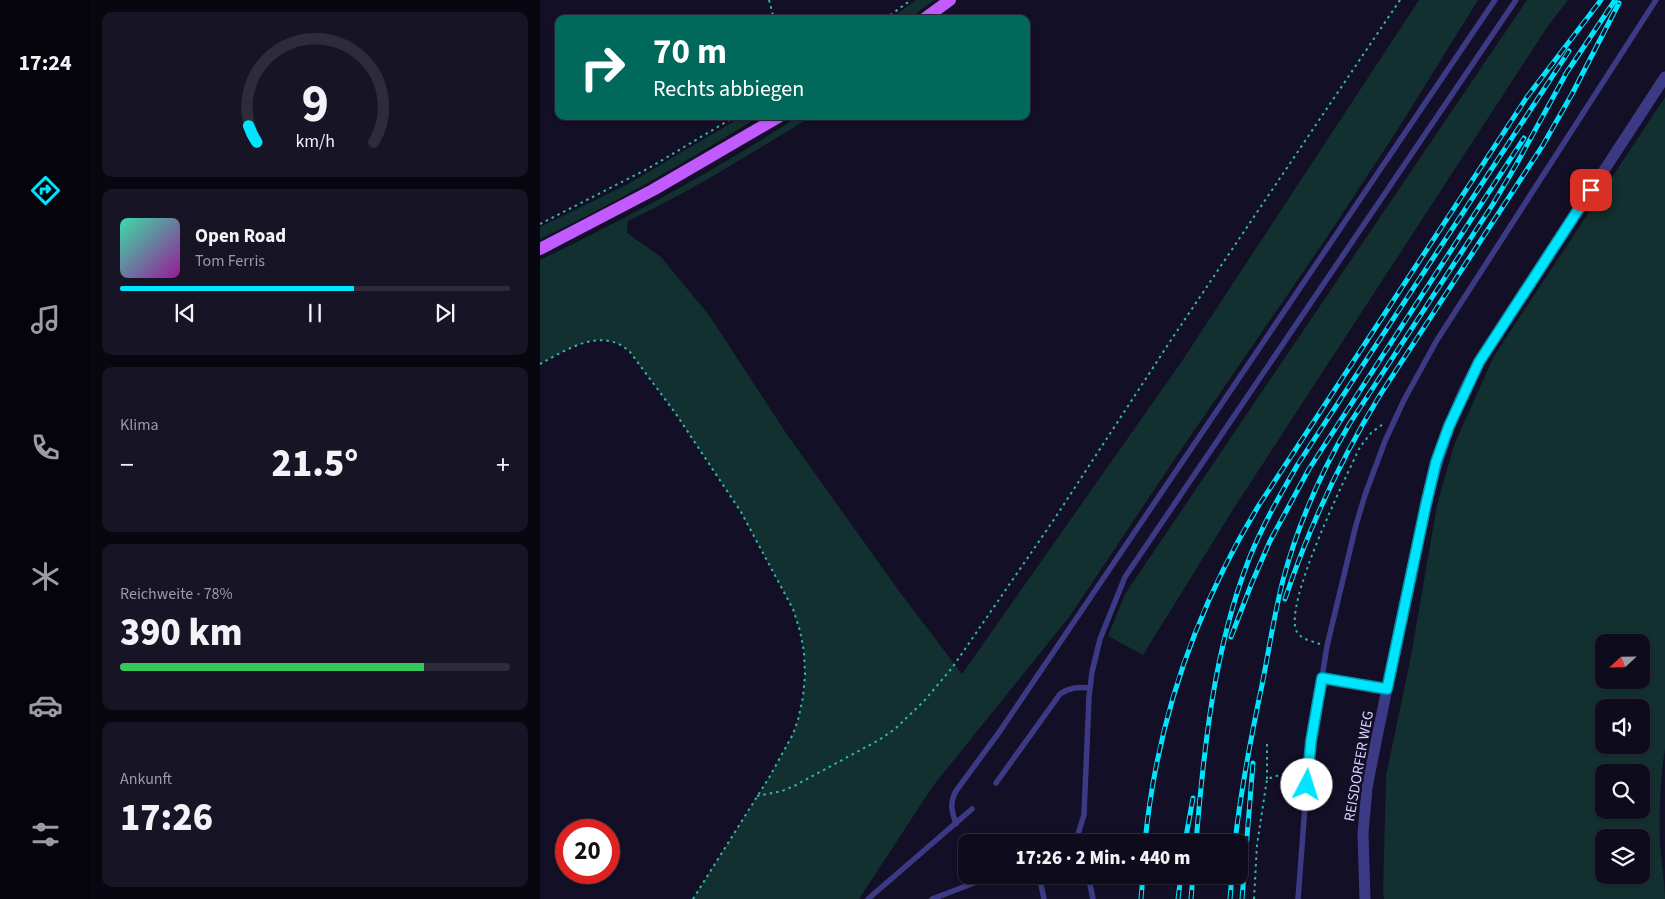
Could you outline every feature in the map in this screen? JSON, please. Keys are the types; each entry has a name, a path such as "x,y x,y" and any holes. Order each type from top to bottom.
{"main road":[{"path":"929,15 950,0"},
{"path":"540,249 654,190 773,120"}],"street":[{"name":"REISDORFER WEG","path":"1365,899 1364,811 1372,762 1430,486 1442,445 1474,370 1665,77"},
{"path":"1322,678 1387,689"}],"lane":[{"path":"956,824 952,806 953,796 1005,723 1495,0"},
{"path":"1078,834 1084,815 1090,688 1100,639 1125,577 1516,0"},
{"path":"1298,899 1308,766 1327,646 1356,525 1375,468 1396,416 1438,340 1656,0"},
{"path":"996,783 1060,694 1074,687 1090,688"},
{"path":"868,899 972,809"},
{"path":"932,899 971,884"},
{"path":"1041,884 1044,899"},
{"path":"1090,884 1093,899"}],"path":[{"path":"769,0 773,15"},
{"path":"890,15 911,0"},
{"path":"757,796 782,791 794,786 884,737 900,725 918,707 952,668 1055,518 1190,312 1400,0"},
{"path":"540,224 642,172 729,120"},
{"path":"540,364 576,345 600,339 622,345 630,352 676,414 734,500 793,610 802,638 805,666 804,697 793,734 776,765 693,899"},
{"path":"1327,646 1304,639 1297,631 1294,619 1298,597 1316,545 1360,447 1370,433 1396,416"},
{"path":"1254,899 1266,779 1267,741"},
{"path":"1266,779 1308,766"}],"green space":[{"path":"916,0 934,0 913,15 895,15"},
{"path":"1419,0 1478,0 1398,129 1323,243 1070,616 933,786 859,899 693,899 770,776 793,734 803,697 805,675 804,652 800,631 793,609 741,512 676,414 630,352 619,344 597,340 573,347 540,364 540,260 672,192 793,120 806,120 699,184 628,221 627,233 661,257 709,315 786,433 899,591 962,674 1182,361"},
{"path":"1527,0 1568,0 1548,26 1234,508 1143,655 1108,636 1125,594"},
{"path":"1665,97 1665,749 1661,783 1660,842 1665,899 1384,899 1386,776 1411,656 1437,505 1454,445 1494,356"},
{"path":"736,120 753,120 652,180 540,239 540,227 628,184"}],"railway":[{"path":"1146,834 1159,753 1169,709 1182,667 1216,585 1236,545 1259,505 1527,97 1601,0"},
{"path":"1565,75 1615,0"},
{"path":"1285,599 1315,520 1339,469 1366,419 1543,145 1572,94 1619,3"},
{"path":"1197,834 1207,734 1219,663 1237,593 1260,535 1298,464 1569,51"},
{"path":"1236,834 1240,802 1274,619 1289,559 1311,499 1329,460 1350,423 1493,204 1568,70"},
{"path":"1231,637 1270,541 1309,469 1524,138"},
{"path":"1242,899 1253,763"},
{"path":"1186,834 1193,798"},
{"path":"1141,899 1142,884"},
{"path":"1178,899 1180,884"},
{"path":"1191,899 1192,884"},
{"path":"1230,899 1231,884"}],"route":[{"path":"1307,785 1311,741 1322,678 1387,689 1426,504 1436,462 1449,426 1474,370 1591,190"}]}
